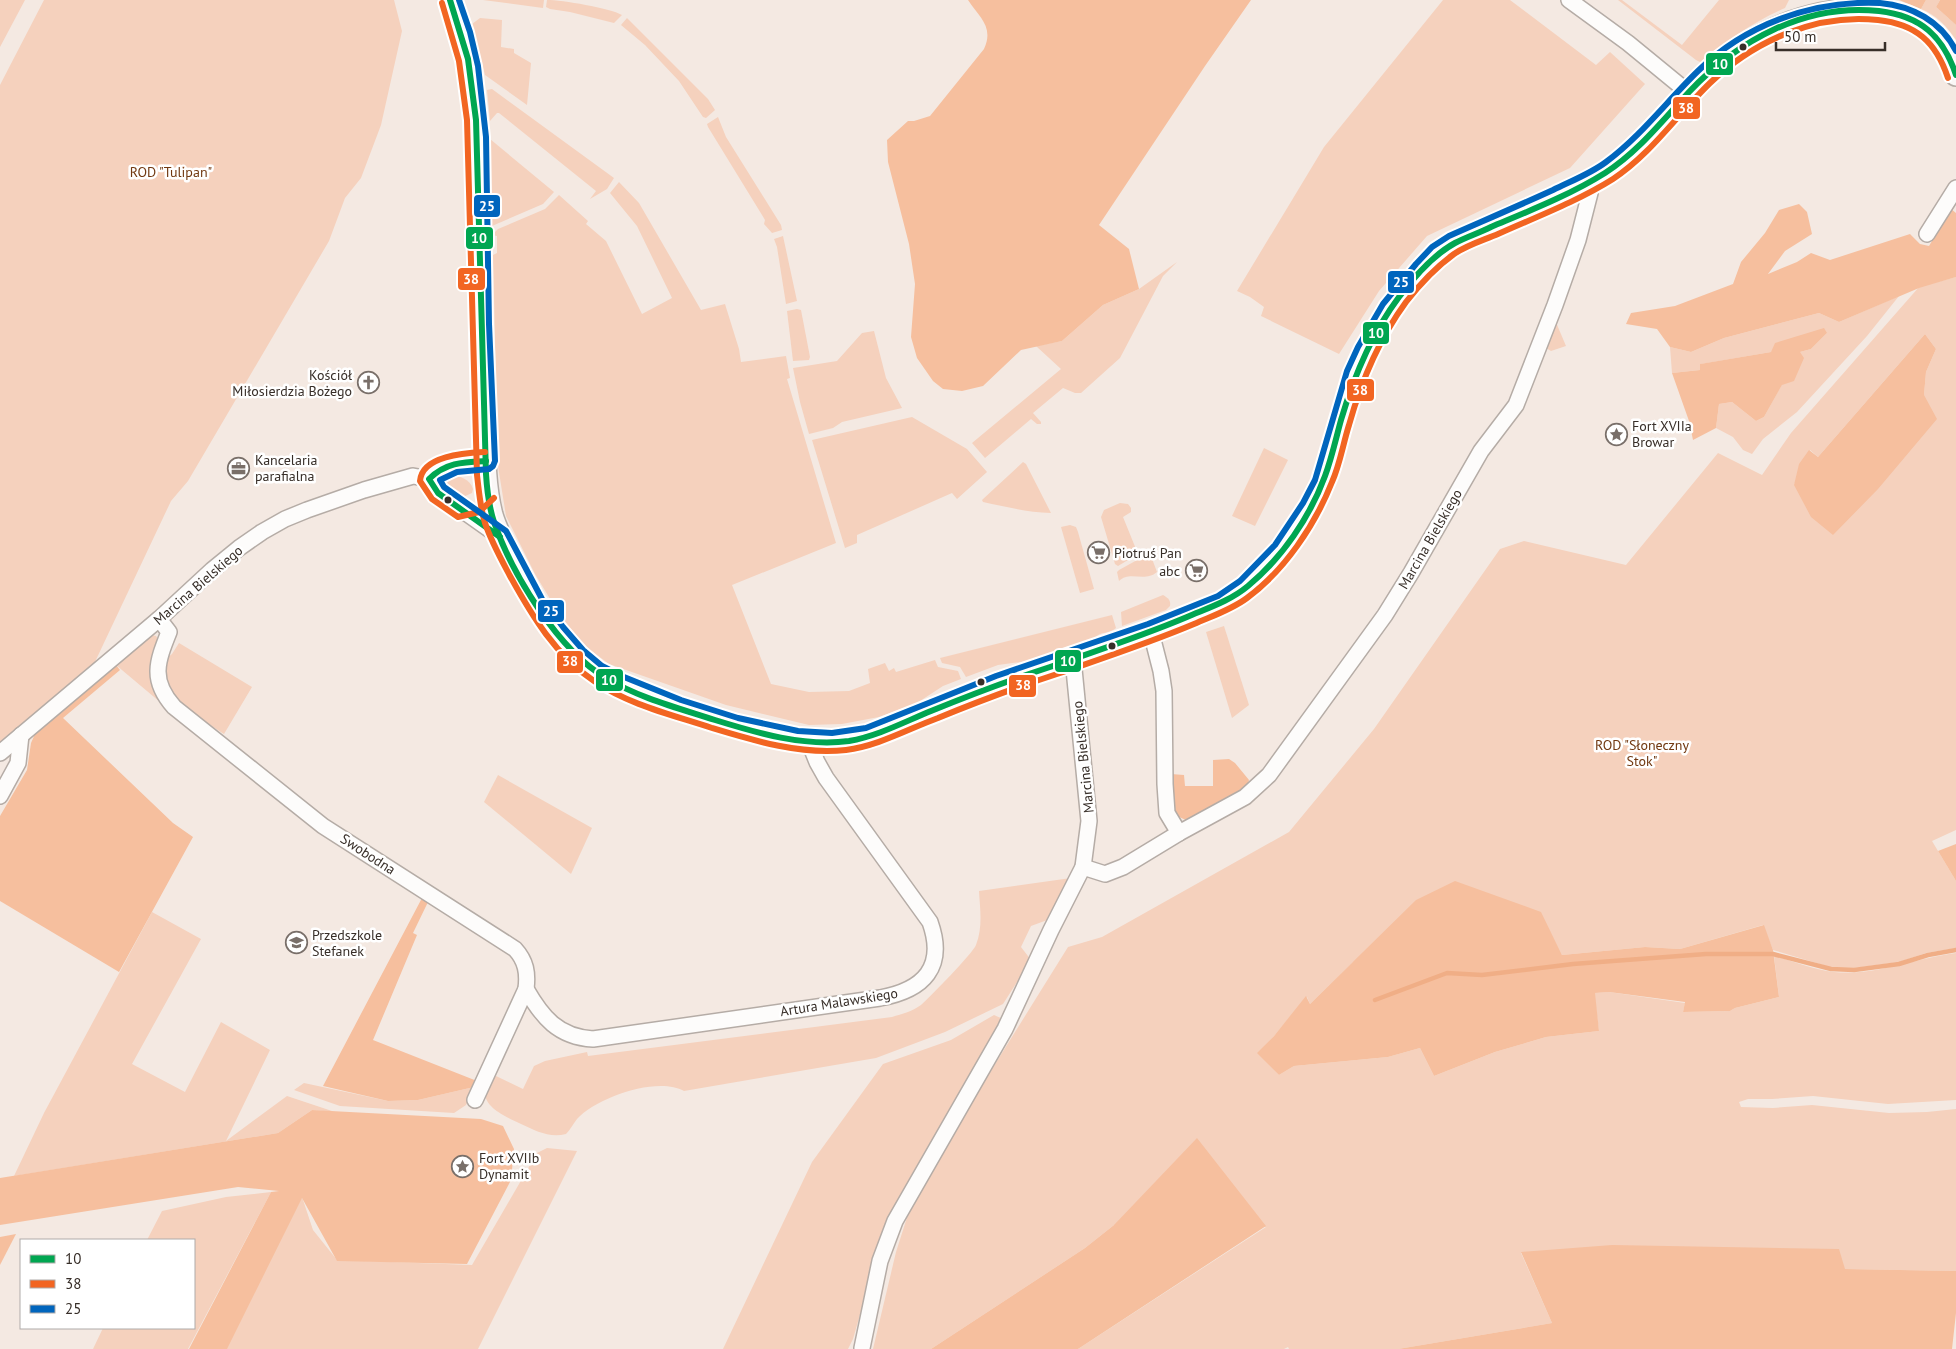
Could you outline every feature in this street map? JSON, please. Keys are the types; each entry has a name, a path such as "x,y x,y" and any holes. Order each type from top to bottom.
{"street":[{"path":"450,0 466,47 473,80 476,109 479,161 480,318 486,461 488,492 492,513 500,537 535,604 561,639 597,673 620,685 678,708 736,726 810,742 832,742 868,736 999,684 1151,632 1222,604 1246,588 1282,550 1311,507 1323,483 1355,375 1366,351 1391,308 1422,270 1438,254 1453,244 1585,184 1609,170 1632,152 1717,66 1760,35 1800,17 1840,10 1871,9 1885,11 1920,23 1937,36 1953,63 1956,75"},
{"path":"1569,0 1628,42 1689,93"},
{"name":"Marcina Bielskiego","path":"1073,659 1089,821 1083,867 1105,874 1123,867 1179,833 1245,797 1269,775 1385,615 1412,573 1481,451 1516,405 1556,305 1578,240 1590,193 1585,184"},
{"path":"1927,234 1956,188"},
{"path":"486,461 447,464 437,470 429,479 438,493 500,537"},
{"name":"Marcina Bielskiego","path":"0,753 159,619 239,548 285,519 364,490 413,476 429,479"},
{"path":"460,509 475,504 488,492"},
{"name":"Swobodna","path":"159,619 169,632 158,663 158,678 163,692 174,707 323,826 521,956 526,966 528,978 526,989 475,1100"},
{"path":"1151,632 1164,691 1165,784 1168,812 1179,833"},
{"path":"0,796 18,764 21,735"},
{"name":"Artura Malawskiego","path":"526,989 544,1017 552,1024 574,1035 593,1039 850,1003 910,990 926,975 935,956 936,944 930,922 826,778 817,762 810,742"},
{"path":"862,1348 880,1261 895,1221 1005,1029 1051,930 1083,867"}],"green space":[{"path":"0,0 25,0 0,47"},
{"name":"ROD \"Tulipan\"","path":"44,0 394,0 402,31 381,125 361,178 345,198 329,241 188,481 171,501 94,664 0,743 0,85"},
{"path":"483,0 544,0 543,8"},
{"path":"547,0 586,5 622,15 614,23 550,9 546,7"},
{"path":"1443,0 1510,0 1596,65 1610,52 1645,84 1570,168 1427,236 1379,291 1339,354 1261,316 1264,307 1237,291 1324,147"},
{"path":"1618,0 1622,0 1682,45 1719,0 1789,0 1785,8 1741,32 1702,63"},
{"path":"1926,0 1940,0 1936,7 1956,25 1956,40 1941,22 1921,9"},
{"path":"480,18 502,20 501,47 514,49 514,53 531,63 527,105 485,75 472,24"},
{"path":"627,18 708,99 715,110 706,118 703,117 679,81 645,45 621,25"},
{"path":"492,89 614,178 607,189 590,199 596,191 499,113 490,121 487,90"},
{"path":"718,117 726,137 781,225 782,230 772,233 764,224 765,220 708,127 707,124"},
{"path":"490,139 554,192 543,204 492,226"},
{"path":"619,182 639,203 701,310 725,304 739,349 741,362 786,356 790,378 787,379 836,543 732,585 771,684 809,692 849,691 870,683 868,669 885,663 889,671 894,668 896,672 935,660 938,667 958,671 961,679 943,686 917,703 879,717 842,724 809,725 726,705 609,664 589,649 564,622 535,574 506,516 498,466 493,255 497,253 497,236 492,235 498,229 545,209 559,195 588,221 586,224 606,241 642,314 672,298 637,226 610,193"},
{"path":"783,236 797,301 786,304 774,239"},
{"path":"1177,262 1163,276 1120,358 1081,393 1075,393 1063,388 1033,413 1041,424 1037,424 1031,419 985,458 972,443 1061,369 1036,346 1062,341 1103,305 1139,289"},
{"name":"ROD \"Słoneczny Stok\"","path":"1956,277 1956,830 1932,841 1956,881 1956,948 1926,953 1899,962 1854,968 1833,968 1773,950 1763,925 1680,949 1645,947 1562,955 1540,912 1353,962 1310,1004 1307,997 1258,1053 1279,1075 1294,1066 1388,1057 1420,1048 1434,1076 1495,1052 1546,1037 1599,1031 1594,993 1609,992 1685,1003 1683,1012 1730,1011 1735,1008 1779,997 1774,956 1819,969 1849,973 1880,969 1956,953 1956,1100 1888,1104 1813,1096 1748,1099 1739,1102 1741,1107 1773,1108 1812,1105 1889,1113 1956,1109 1956,1271 1845,1269 1521,1253 1552,1323 1398,1349 1289,1349 1288,1347 1284,1349 1078,1349 1266,1227 1114,1225 1085,1248 931,1349 873,1349 896,1252 911,1205 954,1130 1068,947 1102,937 1289,832 1374,729 1500,549 1524,541 1626,565 1718,453 1762,475 1791,433 1919,287","holes":["1925,334 1936,349 1926,372 1924,395 1794,485 1810,450 1818,457"]},
{"path":"1899,296 1867,336 1797,412 1763,439 1752,454 1743,450 1733,437 1716,428 1719,404 1732,402 1756,421 1764,417 1800,352 1811,349 1827,333 1771,352 1701,364 1700,370 1672,373 1670,347 1691,352 1724,338 1819,313 1839,322"},
{"path":"801,310 809,360 793,361 787,311"},
{"path":"1555,320 1566,346 1551,351 1546,348"},
{"path":"874,331 886,378 902,408 842,422 833,428 809,434 793,368 837,361 862,333"},
{"path":"912,417 967,449 987,472 957,499 952,493 857,535 857,543 845,548 812,440"},
{"path":"1264,448 1288,460 1255,526 1232,516"},
{"path":"1023,462 1026,464 1051,513 983,502 982,500"},
{"path":"451,475 467,480 472,486 472,493 461,498 452,493 446,479"},
{"path":"1120,503 1128,504 1131,508 1131,512 1123,517 1138,554 1118,566 1115,564 1101,517 1104,510"},
{"path":"1070,525 1076,527 1078,532 1094,589 1080,593 1061,527"},
{"path":"1148,554 1151,556 1157,572 1147,576 1128,576 1119,581 1117,572 1119,570"},
{"path":"1163,595 1170,602 1170,606 1166,610 1122,626 1121,612"},
{"path":"1112,615 1116,628 1114,630 1036,660 998,665 966,677 960,667 942,663 940,658"},
{"path":"1224,626 1249,705 1232,718 1206,632"},
{"path":"152,635 158,639 151,659 151,682 166,707 116,665"},
{"path":"179,643 252,687 224,734 181,704 167,684 165,672 167,658"},
{"path":"498,775 592,828 571,874 484,802"},
{"path":"1071,878 1050,919 1031,926 1021,947 1031,960 1003,1004 945,1032 876,1058 684,1091 673,1087 659,1086 628,1091 598,1103 577,1119 566,1134 560,1135 543,1133 513,1120 490,1106 486,1099 485,1092 488,1085 496,1076 523,1089 534,1066 545,1061 587,1052 588,1056 892,1017 907,1012 926,1001 976,945 980,925 979,891"},
{"path":"152,912 201,939 132,1064 185,1092 221,1022 270,1050 226,1141 287,1096 335,1112 312,1110 278,1133 14,1176 44,1113"},
{"path":"994,1015 1003,1019 883,1235 853,1339 848,1349 723,1349 812,1162 883,1064 951,1040"},
{"path":"304,1083 388,1101 418,1100 474,1087 466,1105 454,1113 340,1106 294,1090"},
{"path":"547,1148 577,1151 478,1349 224,1349 302,1197 313,1230 337,1260 472,1265 537,1153"},
{"path":"271,1192 188,1349 93,1349 103,1329 195,1329 195,1239 148,1239 162,1211 226,1197"}],"shaded area":[{"path":"968,0 1251,0 1099,225 1129,249 1139,289 1103,305 1062,341 1021,350 983,386 962,391 943,389 933,381 917,358 911,337 915,284 909,244 888,162 887,140 908,121 930,116 984,49 987,41 986,29 981,18"},
{"path":"1899,0 1926,0 1921,9"},
{"path":"1940,0 1956,0 1956,25 1936,7"},
{"path":"1799,204 1807,212 1812,234 1785,251 1768,274 1797,262 1811,253 1830,260 1910,234 1920,244 1929,246 1951,209 1956,213 1956,277 1919,288 1839,322 1819,313 1724,338 1691,352 1670,347 1657,329 1626,324 1631,313 1675,306 1733,284 1741,262 1765,233 1779,210"},
{"path":"1824,328 1827,333 1811,349 1800,352 1804,358 1794,381 1782,385 1764,417 1756,421 1732,402 1719,404 1716,428 1693,440 1689,421 1672,373 1700,370 1700,364 1771,352 1775,343"},
{"path":"1925,334 1936,349 1926,372 1924,395 1937,419 1878,489 1833,535 1811,517 1794,485 1799,464 1809,450 1818,457"},
{"path":"116,665 120,670 63,718 173,823 193,837 119,972 0,901 0,816 27,770 31,743 35,734"},
{"path":"1229,759 1235,763 1249,780 1246,791 1188,821 1177,816 1174,811 1171,774 1184,775 1185,786 1213,786 1213,760"},
{"path":"1956,844 1956,881 1938,851"},
{"path":"1455,881 1541,912 1562,955 1645,947 1680,949 1764,925 1773,950 1779,997 1735,1008 1730,1011 1683,1012 1685,1002 1609,992 1595,993 1599,1031 1546,1037 1495,1052 1434,1076 1420,1048 1388,1057 1294,1066 1279,1075 1257,1053 1274,1036 1306,996 1310,1004 1416,900"},
{"path":"422,898 428,902 413,933 417,935 373,1040 477,1081 474,1087 418,1100 388,1101 323,1086"},
{"path":"312,1110 481,1119 503,1126 514,1149 511,1180 467,1264 337,1261 302,1198 227,1349 189,1349 271,1192 279,1191 238,1187 0,1225 0,1178 278,1133"},
{"path":"1197,1138 1266,1226 1078,1349 931,1349 1085,1248 1114,1225"},
{"path":"16,1234 0,1265 0,1237"},
{"path":"1612,1245 1839,1249 1845,1269 1956,1271 1956,1313 1952,1349 1398,1349 1552,1323 1521,1252"}],"waterway":[{"path":"1375,1000 1447,973 1482,975 1573,964 1706,954 1773,954 1831,969 1854,970 1899,964 1928,955 1956,950"}],"transit line":[{"name":"10","path":"450,0 468,59 476,120 487,486 494,522 512,564 554,630 588,665 606,678 645,697 747,730 781,738 815,742 849,741 881,732 990,688 1170,624 1219,604 1248,586 1283,550 1294,536 1311,507 1325,476 1346,404 1372,340 1389,311 1418,274 1439,254 1455,243 1564,196 1617,165 1650,135 1708,73 1751,41 1800,19 1825,13 1852,10 1879,11 1907,18 1928,30 1944,49 1956,75"},
{"name":"25","path":"459,0 470,32 478,66 486,137 489,324 495,461 489,469 457,472 440,480 444,487 506,531 542,599 583,650 602,666 681,700 738,718 798,731 832,733 866,728 996,676 1148,624 1218,596 1240,581 1275,545 1303,503 1315,480 1347,371 1358,347 1383,304 1416,264 1432,247 1449,236 1553,190 1600,166 1631,141 1698,71 1717,55 1758,28 1805,11 1829,6 1880,3 1914,12 1934,23 1950,40 1956,51"},
{"name":"38","path":"442,3 459,61 467,120 477,475 483,517 496,550 527,606 546,634 568,660 594,681 636,703 728,733 778,746 829,751 858,748 881,741 997,695 1177,631 1228,609 1247,598 1261,587 1286,560 1317,514 1335,475 1354,409 1372,361 1396,316 1423,282 1441,264 1470,245 1571,202 1613,179 1640,158 1710,83 1746,54 1787,33 1809,26 1832,21 1878,20 1903,26 1923,37 1937,54 1948,78"},
{"name":"38","path":"485,452 457,455 437,461 428,466 423,472 420,481 432,499 458,517 479,512 494,498"},
{"name":"10","path":"486,461 449,466 435,473 429,479 438,493 500,537"}],"place":[{"name":"Kościół Miłosierdzia Bożego","path":"368,383"},
{"name":"Fort XVIIa Browar","path":"1616,434"},
{"name":"Kancelaria parafialna","path":"239,468"},
{"name":"Piotruś Pan","path":"1098,553"},
{"name":"abc","path":"1196,571"},
{"name":"Przedszkole Stefanek","path":"296,943"},
{"name":"Fort XVIIb Dynamit","path":"463,1166"}]}
